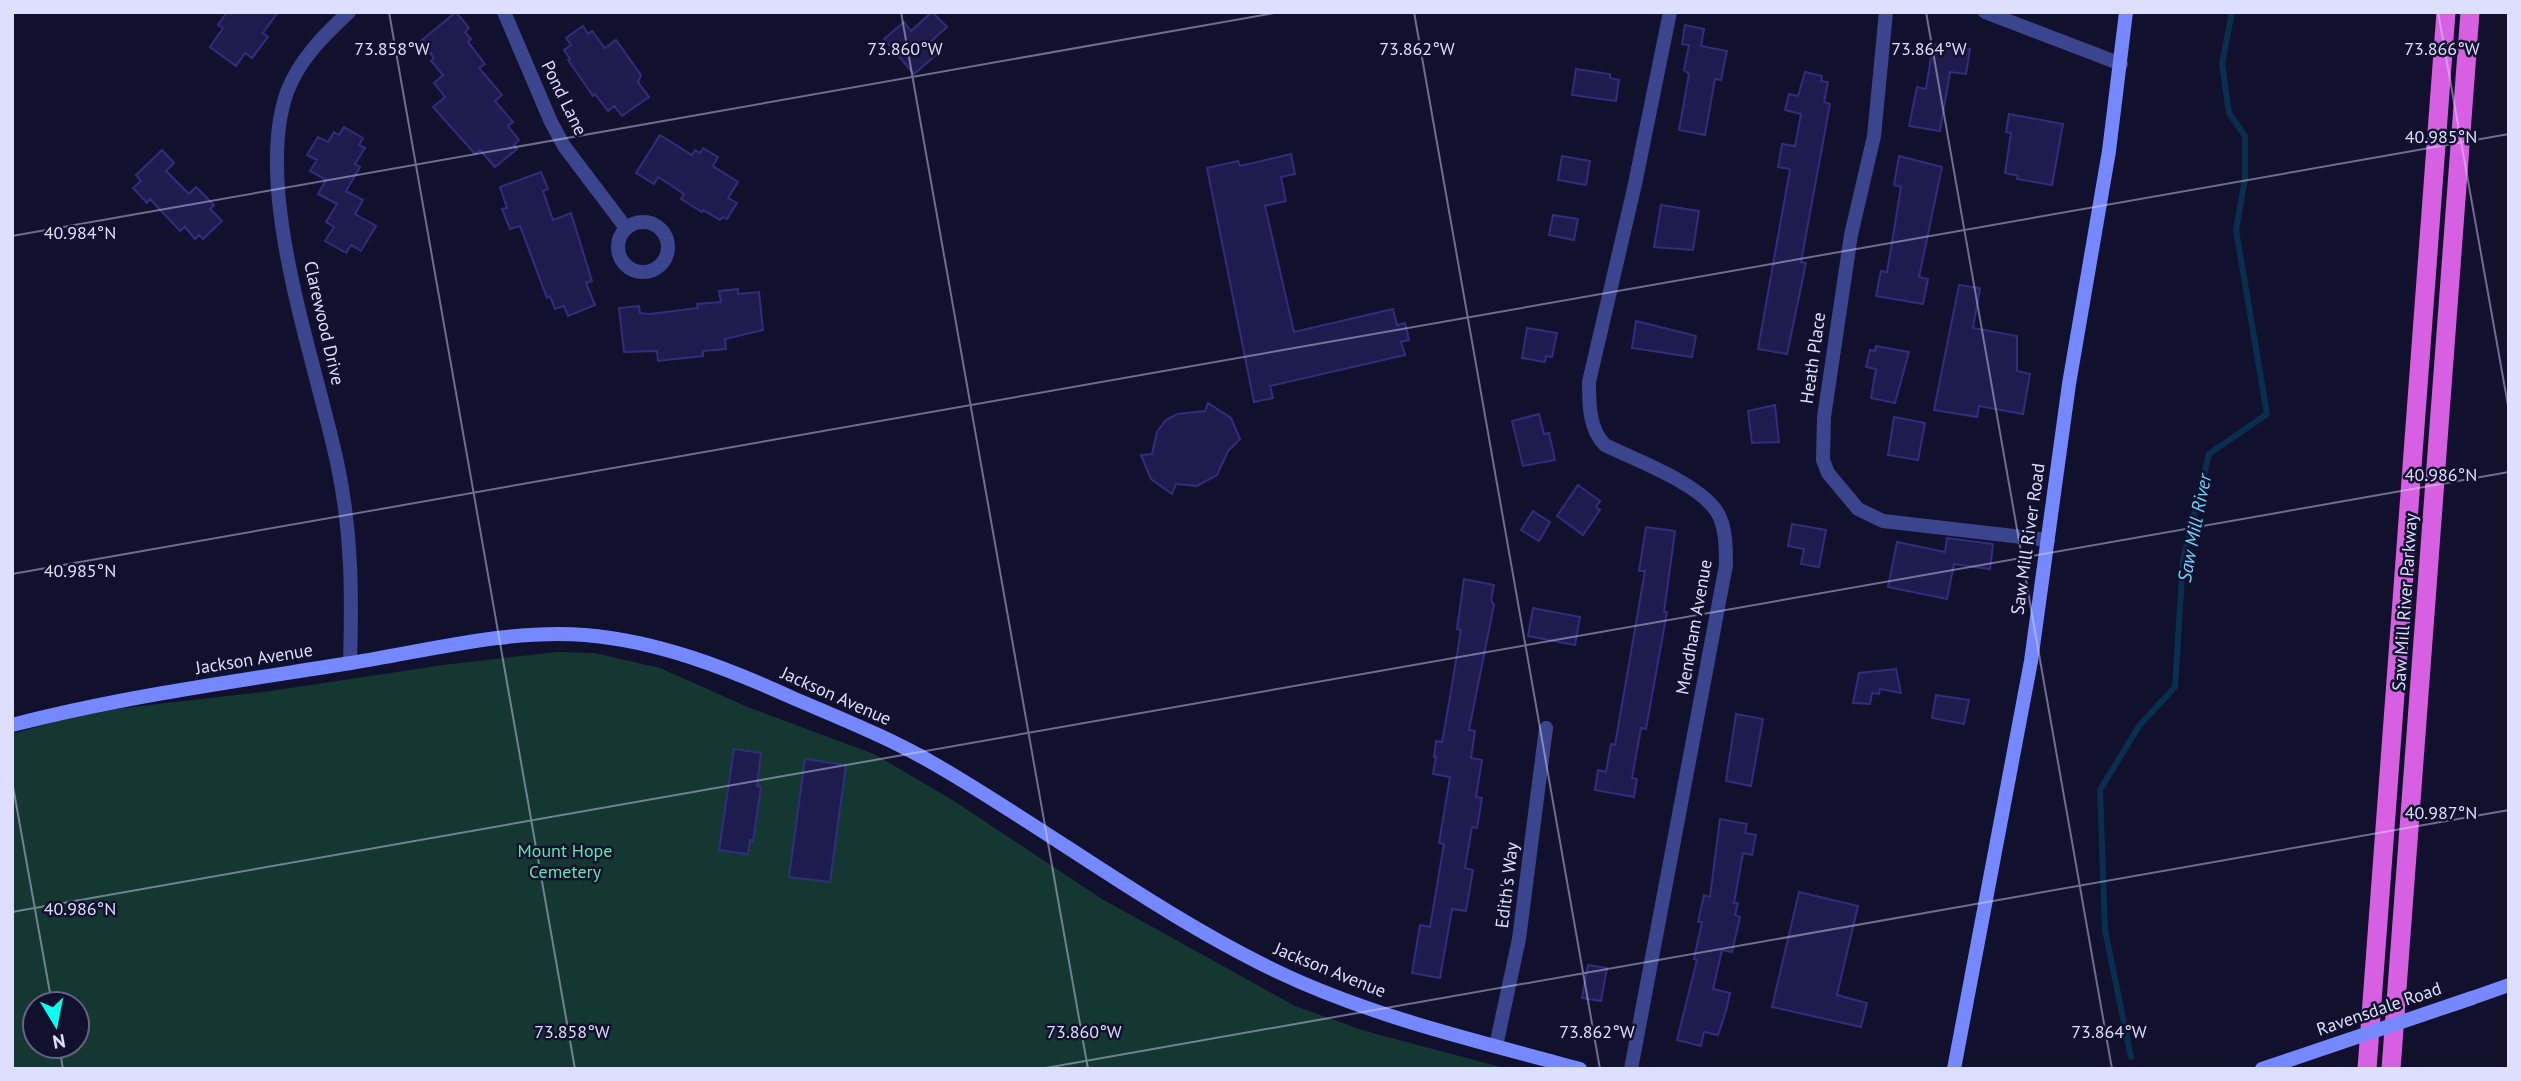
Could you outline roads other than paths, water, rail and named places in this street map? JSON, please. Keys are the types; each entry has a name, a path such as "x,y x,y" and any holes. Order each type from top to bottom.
{"highway":[{"name":"Saw Mill River Parkway","path":"2367,1069 2446,12"},
{"name":"Saw Mill River Parkway","path":"2391,1069 2470,12"}],"main road":[{"name":"Saw Mill River Road","path":"1954,1069 2031,661 2069,384 2121,64 2126,12"},
{"name":"Jackson Avenue","path":"12,725 74,709 475,643 587,635 671,651 729,669 934,764 1148,897 1275,970 1349,1000 1580,1069"},
{"name":"Ravensdale Road","path":"2262,1069 2509,985"}],"street":[{"name":"Clarewood Drive","path":"349,12 322,38 301,66 288,91 281,117 276,178 284,234 341,482 352,560 350,663"},
{"name":"Pond Lane","path":"504,12 551,122 626,228"},
{"name":"Mendham Avenue","path":"1631,1069 1726,565 1726,544 1717,512 1698,492 1605,445 1596,437 1589,402 1589,382 1635,184 1670,12"},
{"name":"Heath Place","path":"1886,12 1874,136 1850,235 1824,417 1823,460 1828,473 1858,509 1883,521 2048,540"},
{"path":"1985,12 2121,64"},
{"name":"Edith's Way","path":"1496,1046 1519,939 1546,728"}],"waterway":[{"name":"Saw Mill River","path":"2131,1057 2105,930 2100,790 2139,726 2175,687 2183,560 2209,454 2267,414 2236,230 2245,179 2245,136 2229,113 2222,64 2232,12"}],"park label":[{"name":"Mount Hope Cemetery","path":"565,861"}]}
